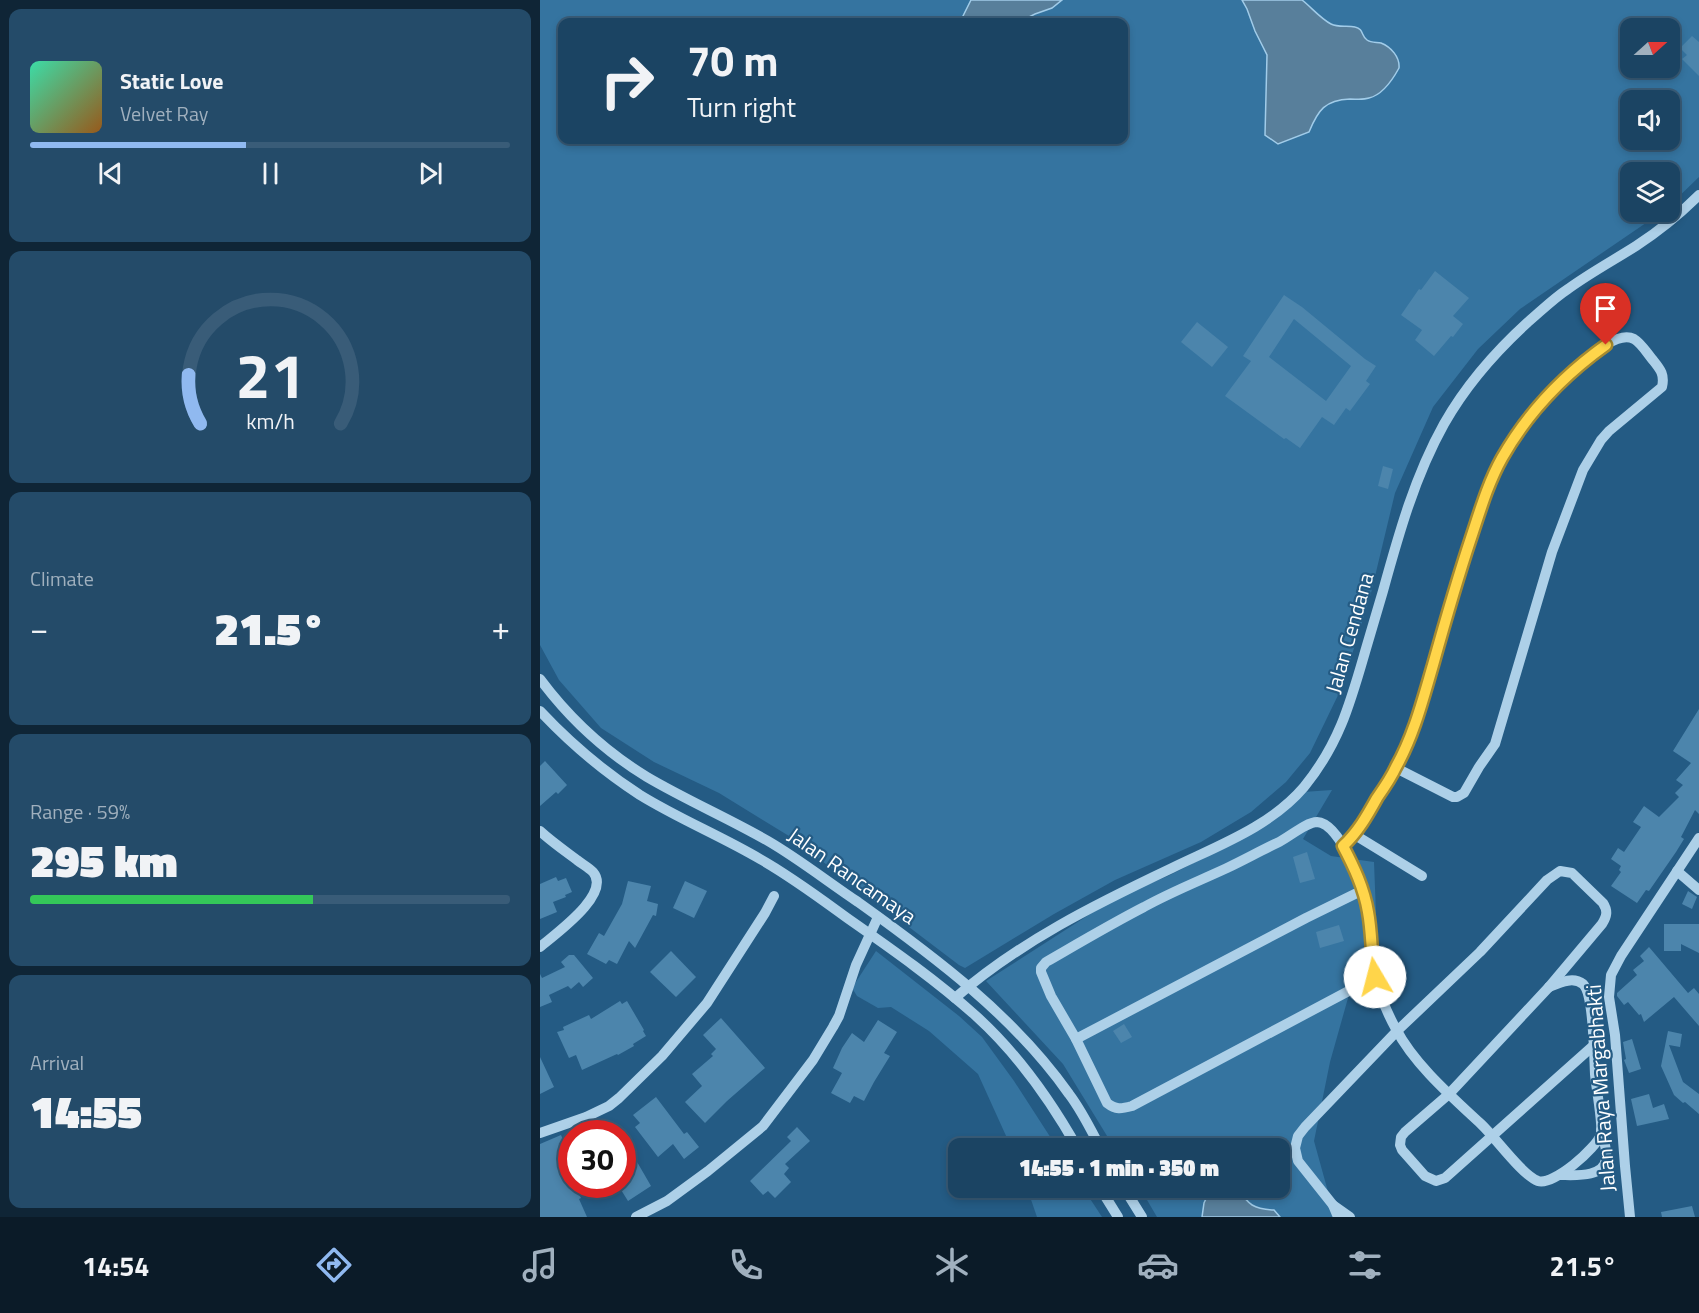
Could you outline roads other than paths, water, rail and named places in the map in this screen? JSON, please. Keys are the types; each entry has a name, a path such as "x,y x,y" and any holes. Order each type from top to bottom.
{"street":[{"name":"Jalan Cendana","path":"956,998 984,974 1021,949 1073,918 1240,836 1298,794 1326,756 1345,720 1413,489 1451,411 1491,357 1547,305 1566,290 1663,227 1699,195"},
{"path":"1343,846 1355,835 1396,768 1410,737 1481,505 1503,457 1535,410 1574,370 1617,339 1623,337 1635,340 1660,368 1663,375 1662,387 1609,431 1583,470 1552,552 1495,744 1462,796 1453,797 1396,768"},
{"name":"Jalan Rancamaya","path":"540,679 573,718 626,763 667,788 771,843 878,916 969,987 1051,1070 1082,1113 1095,1138"},
{"name":"Jalan Rancamaya","path":"540,711 586,755 632,790 773,867 869,933 956,998 990,1029 1019,1062 1056,1111 1072,1138"},
{"path":"1375,977 1132,1106 1120,1109 1113,1108 1107,1103 1076,1039 1041,977 1041,968 1046,962 1145,906 1227,868 1312,823 1321,823 1329,827 1343,846 1363,890 1369,913 1375,977 1397,1031 1414,1056 1518,1164 1533,1178 1543,1182 1560,1175 1596,1143 1602,1130"},
{"path":"540,831 593,872 597,888 589,902 540,947"},
{"path":"1355,835 1422,876"},
{"name":"Jalan Raya Margabhakti","path":"1630,1217 1624,1166 1621,1097 1609,997 1611,975 1621,956 1699,838"},
{"path":"1338,1217 1333,1205 1298,1161 1295,1148 1298,1136 1397,1031 1480,952 1547,880 1560,871 1572,873 1603,903 1607,914 1602,924 1550,987 1449,1094 1405,1132 1401,1137 1402,1150 1425,1176 1436,1181 1445,1178 1593,1046"},
{"path":"1677,871 1699,890"},
{"path":"1076,1039 1363,890"},
{"path":"540,1133 586,1117 609,1106 655,1063 707,1003 774,896"},
{"path":"636,1217 667,1201 763,1126 813,1060 833,1027 856,965 878,916"},
{"path":"1550,987 1574,980 1585,987 1589,996 1602,1130 1607,1156 1603,1167 1598,1171 1560,1175"},
{"path":"1106,1198 1118,1217"},
{"path":"1130,1198 1142,1217"},
{"path":"1333,1205 1350,1217"}]}
